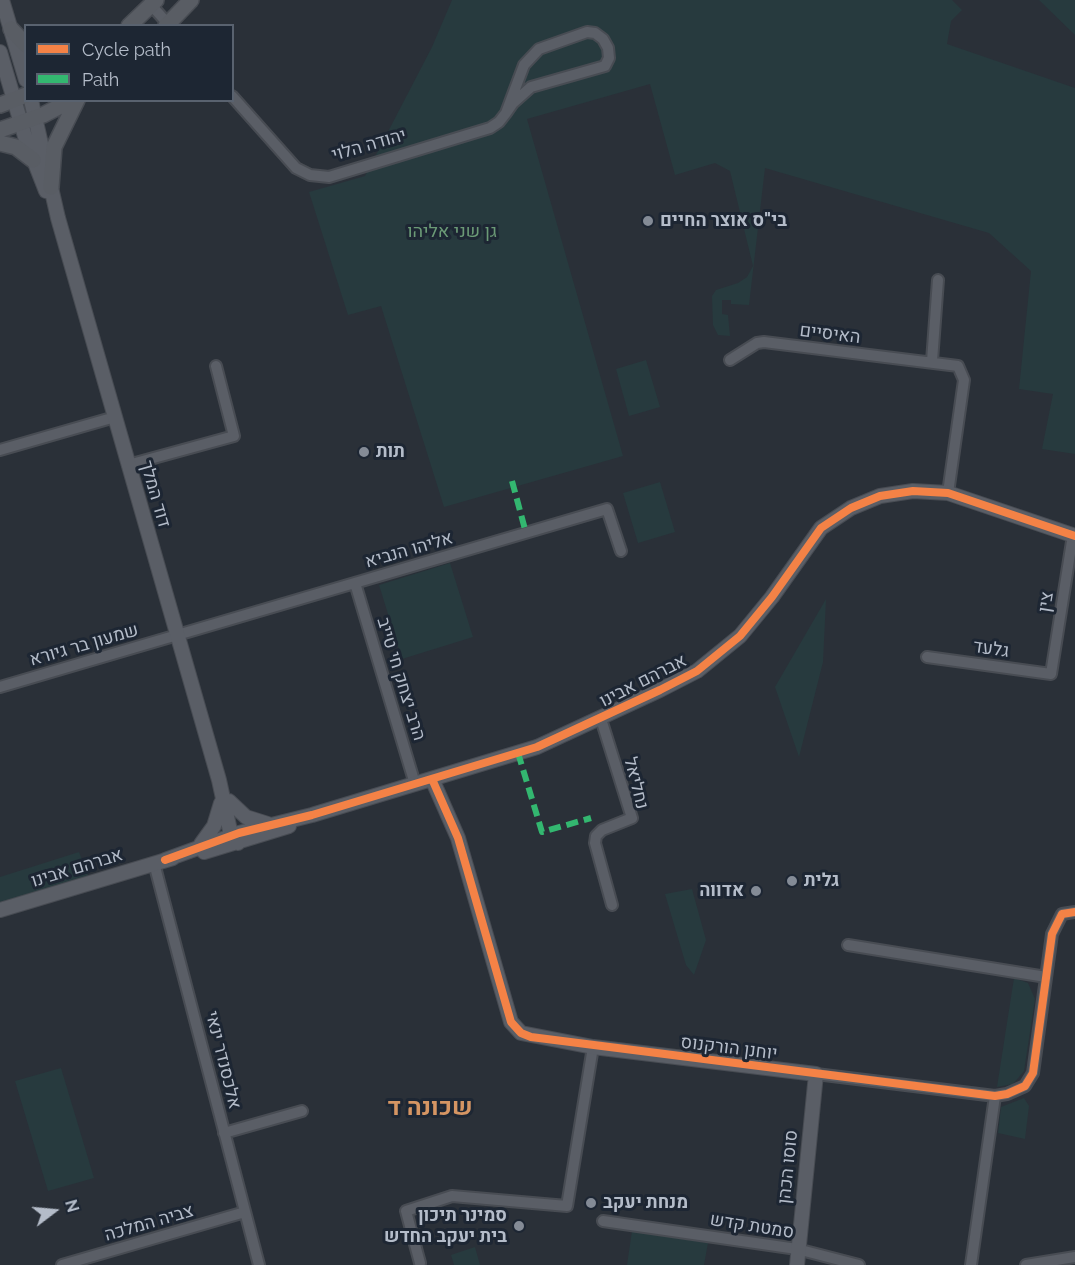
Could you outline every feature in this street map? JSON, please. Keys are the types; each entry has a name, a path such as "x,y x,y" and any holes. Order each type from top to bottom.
{"main road":[{"path":"169,24 191,0"},
{"path":"131,24 154,2"},
{"path":"11,29 24,43"},
{"path":"0,130 36,118 70,102"},
{"path":"51,188 54,147 73,102"},
{"path":"0,143 16,147 33,160"}],"street":[{"path":"2,0 24,73"},
{"path":"154,2 167,24"},
{"name":"יהודה הלוי","path":"234,98 297,168 320,177 346,174 483,130 499,122 521,94 531,87 604,66 609,58 608,48 603,39 595,33 587,32 539,49 524,65 506,113"},
{"name":"דוד המלך","path":"0,51 33,160 58,218"},
{"name":"דוד המלך","path":"32,102 58,218 236,837"},
{"path":"932,361 938,280"},
{"name":"האיסיים","path":"730,360 757,343 764,342 819,351 954,364 963,372 948,493"},
{"path":"128,465 234,436 216,366"},
{"path":"0,450 115,417"},
{"name":"אברהם אבינו","path":"0,910 236,837 268,824 312,815 537,747 601,719 697,671 732,643 772,597 821,528 845,511 880,496 913,491 948,493 1074,535"},
{"name":"אליהו הנביא","path":"177,636 607,509 621,551"},
{"name":"צין","path":"1051,674 1074,535"},
{"name":"הרב יצחק חי טייב","path":"355,583 415,784"},
{"name":"שמעון בר גיורא","path":"0,687 177,636"},
{"name":"גלעד","path":"927,657 1051,674"},
{"name":"נחליאל","path":"601,719 632,818 602,830 596,836 612,905"},
{"name":"יוחנן הורקנוס","path":"432,779 458,838 511,1022 521,1033 531,1037 593,1047 995,1096 1018,1090 1030,1079 1052,934 1062,914 1075,912"},
{"path":"200,846 214,826 225,800 246,817 268,824"},
{"name":"אברהם אבינו","path":"160,861 200,846 283,829 312,815"},
{"name":"אלכסנדר ינאי","path":"160,861 224,1132 259,1265"},
{"path":"848,945 1046,977"},
{"path":"420,1263 406,1210 452,1196 567,1206 593,1047"},
{"name":"סוסו הכהן","path":"797,1265 796,1249 816,1074"},
{"path":"971,1265 995,1096"},
{"path":"224,1132 302,1111"},
{"name":"צביה המלכה","path":"62,1265 245,1212"},
{"name":"סמטת קדש","path":"603,1221 796,1249 859,1265"},
{"path":"1026,1265 1075,1257"}],"green space":[{"name":"גן שני אליהו","path":"452,0 952,0 962,10 951,21 947,44 1075,88 1075,454 1042,449 1053,394 1019,389 1031,271 989,233 765,168 749,305 731,304 731,300 722,300 722,314 728,315 730,336 718,335 713,325 712,296 716,290 738,283 747,277 753,266 730,171 715,163 675,175 650,84 527,119 623,456 444,507 381,306 348,315 309,192 365,176 432,47"},
{"path":"1039,0 1075,0 1075,35"},
{"path":"646,360 660,407 629,416 616,369"},
{"path":"660,482 675,532 638,543 623,493"},
{"path":"450,563 473,637 402,659 379,585"},
{"path":"826,599 823,662 799,757 775,687"},
{"path":"79,852 89,878 0,906 0,877"},
{"path":"692,889 706,940 694,975 686,965 665,894"},
{"path":"1014,978 1028,983 1035,999 1024,1071 1013,1084 997,1087"},
{"path":"61,1068 94,1178 48,1191 15,1081"},
{"path":"1024,1098 1029,1106 1025,1139 998,1133 1001,1107"},
{"path":"632,1231 708,1243 704,1265 627,1265"},
{"path":"475,1247 480,1265 454,1265 451,1255"}],"marked path":[{"path":"512,481 526,533"},
{"path":"518,753 542,832 591,818"}],"cycle path":[{"path":"165,860 239,833 312,815 537,747 660,690 697,671 740,636 772,597 821,528 851,508 880,496 913,491 948,493 1075,536"},
{"path":"432,779 458,838 511,1022 521,1033 531,1037 995,1096 1007,1094 1025,1086 1033,1073 1052,934 1062,914 1075,912"}],"place":[{"name":"בי\"ס אוצר החיים","path":"648,221"},
{"name":"תות","path":"364,452"},
{"name":"גלית","path":"792,881"},
{"name":"אדווה","path":"756,891"},
{"name":"מנחת יעקב","path":"591,1203"},
{"name":"סמינר תיכון בית יעקב החדש","path":"519,1226"}],"district":[{"name":"שכונה ד","path":"430,1108"}]}
